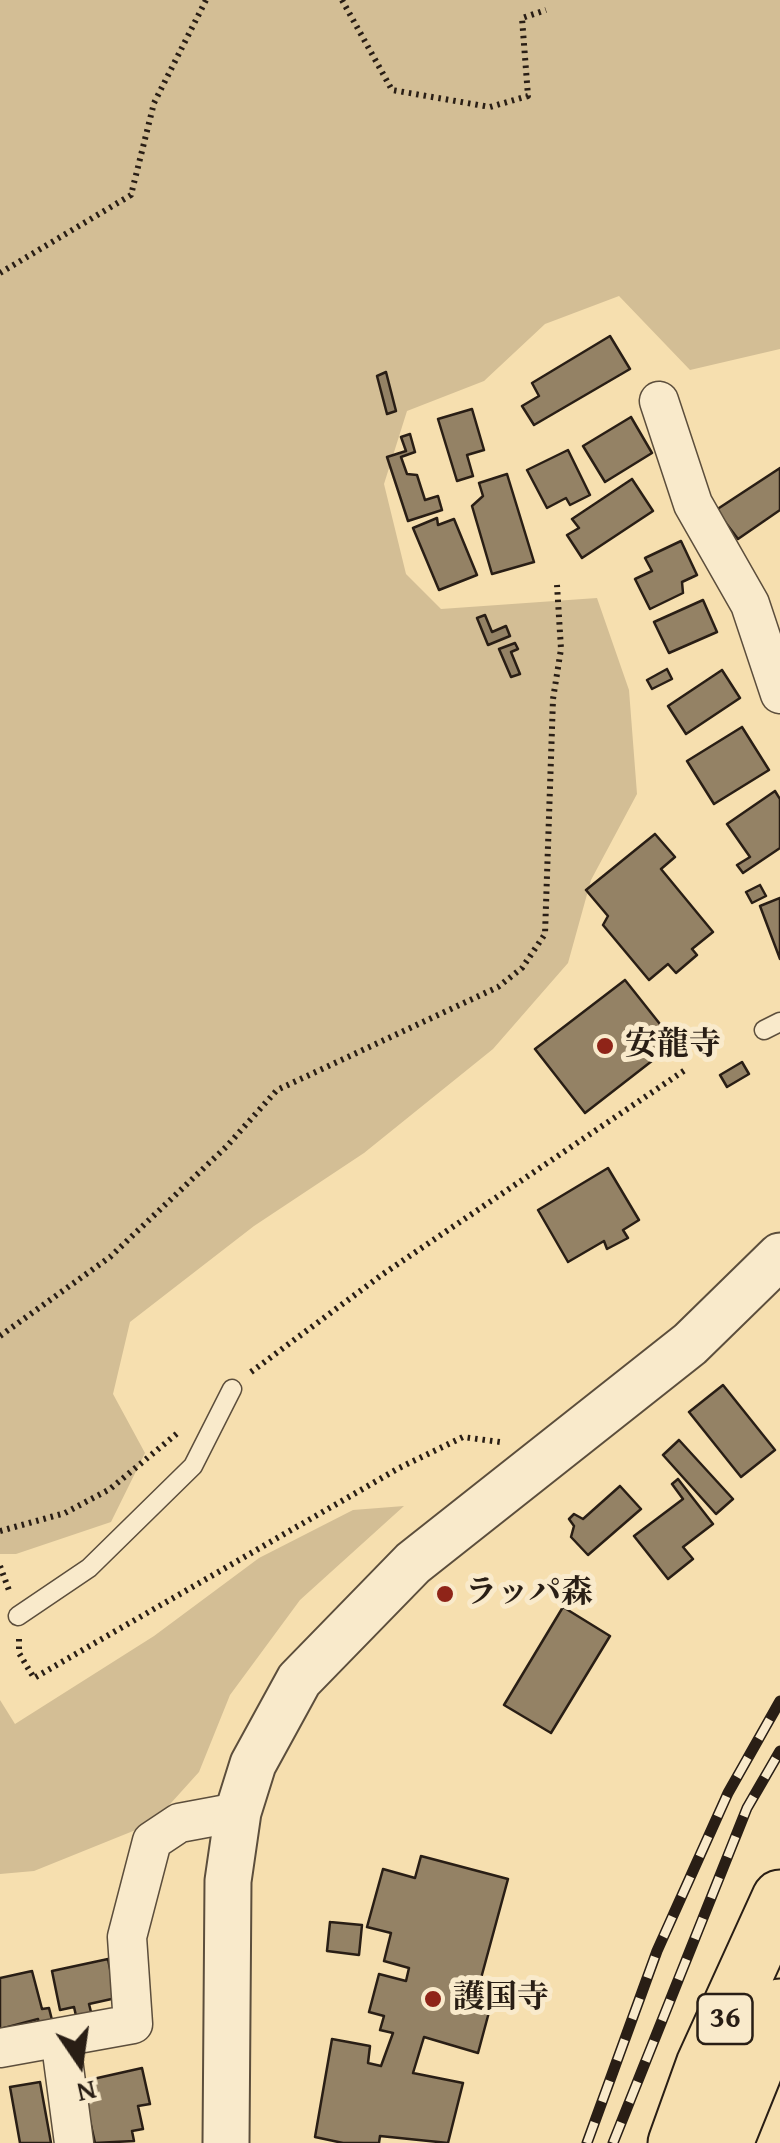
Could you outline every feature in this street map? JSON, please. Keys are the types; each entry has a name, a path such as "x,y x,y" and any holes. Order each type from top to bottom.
{"highway":[{"name":"36","path":"676,2143 704,2066 780,1898"},
{"name":"36","path":"725,2143 780,2007"}],"street":[{"path":"658,401 693,504 750,604 780,694"},
{"path":"226,2143 228,1882 238,1812 253,1764 298,1680 412,1564 690,1344 780,1256"},
{"path":"0,2048 133,2024 128,1938 152,1841 180,1823 238,1812"},
{"path":"60,2037 74,2143"}],"lane":[{"path":"18,1616 89,1568 193,1466 232,1389"}],"path":[{"path":"0,273 132,194 154,104 206,0"},
{"path":"342,0 392,90 490,107 528,96 522,18 546,10"},
{"path":"0,1336 110,1257 226,1148 277,1090 498,988 522,968 545,934 552,700 560,649 557,585"},
{"path":"0,1531 65,1513 110,1489 280,1348 685,1070"},
{"path":"0,1566 18,1616 19,1653 34,1678 382,1478 463,1437 555,1450"}],"shaded area":[{"path":"0,0 780,0 780,349 690,370 619,296 545,324 484,381 407,411 384,484 406,574 441,609 597,598 629,690 637,794 591,880 568,963 493,1049 364,1153 254,1226 130,1322 113,1394 145,1453 111,1522 16,1554 0,1554"},
{"path":"404,1506 300,1600 230,1695 199,1772 153,1823 34,1871 0,1874 0,1700 15,1724 154,1636 259,1558 353,1510"}],"building":[{"path":"610,336 630,369 534,425 522,406 539,396 532,383"},
{"path":"386,372 396,411 387,414 377,376"},
{"path":"472,409 484,450 467,455 473,476 457,481 438,419"},
{"path":"631,417 652,453 605,482 583,446"},
{"path":"410,434 415,452 401,457 407,474 417,475 425,500 438,496 442,510 408,521 387,457 406,451 401,437"},
{"path":"568,450 590,495 570,505 566,498 547,508 527,470"},
{"path":"780,468 780,510 738,539 716,510"},
{"path":"507,474 534,562 492,574 472,506 483,496 479,483"},
{"path":"632,479 653,511 582,558 567,535 579,528 572,519"},
{"path":"437,518 438,525 454,519 477,575 439,590 413,528"},
{"path":"681,541 697,575 682,582 683,593 650,609 635,579 652,571 645,558"},
{"path":"703,600 717,632 669,653 654,622"},
{"path":"485,615 492,632 506,626 510,636 488,645 477,618"},
{"path":"515,643 518,649 511,652 520,674 511,677 499,649"},
{"path":"667,669 672,679 652,689 647,680"},
{"path":"722,670 740,698 686,734 668,706"},
{"path":"742,727 769,770 714,804 687,761"},
{"path":"775,791 780,799 780,848 743,873 737,865 750,857 727,824"},
{"path":"655,834 675,857 661,869 713,932 692,949 697,955 676,973 668,964 649,980 603,925 608,916 586,890"},
{"path":"760,885 766,896 752,903 746,892"},
{"path":"780,898 780,959 760,906"},
{"name":"安龍寺","path":"625,980 675,1043 585,1113 535,1049"},
{"path":"742,1062 749,1074 727,1087 720,1075"},
{"path":"608,1168 639,1220 623,1230 628,1238 607,1249 604,1241 568,1262 538,1210"},
{"path":"723,1385 775,1450 741,1477 689,1412"},
{"path":"679,1440 733,1499 716,1514 663,1455"},
{"path":"678,1479 713,1524 683,1547 693,1559 668,1579 634,1536 683,1499 672,1484"},
{"path":"620,1486 641,1509 588,1555 571,1537 574,1526 569,1519 574,1514 583,1519"},
{"path":"563,1607 610,1636 551,1733 504,1705"},
{"name":"護国寺","path":"421,1856 508,1879 480,1982 496,1986 478,2053 424,2037 413,2073 463,2083 448,2143 380,2136 379,2143 343,2143 315,2137 332,2039 370,2046 368,2063 381,2066 393,2033 380,2030 384,2016 369,2012 379,1974 406,1981 409,1968 384,1961 391,1933 367,1927 383,1869 415,1878"},
{"path":"330,1922 362,1925 359,1955 327,1951"},
{"path":"108,1959 116,1998 89,2004 92,2016 77,2020 74,2007 60,2010 52,1971"},
{"path":"32,1971 42,2009 49,2008 55,2032 42,2035 38,2019 0,2029 0,1978"},
{"path":"142,2068 150,2104 138,2106 143,2129 132,2131 134,2141 95,2143 85,2099 97,2096 93,2079"},
{"path":"40,2082 51,2143 20,2143 10,2087"}],"railway":[{"path":"587,2143 657,1951 728,1793 780,1701"},
{"path":"613,2143 747,1808 780,1751"}],"place":[{"name":"安龍寺","path":"605,1046"},
{"name":"ラッパ森","path":"445,1594"},
{"name":"護国寺","path":"433,1999"}]}
